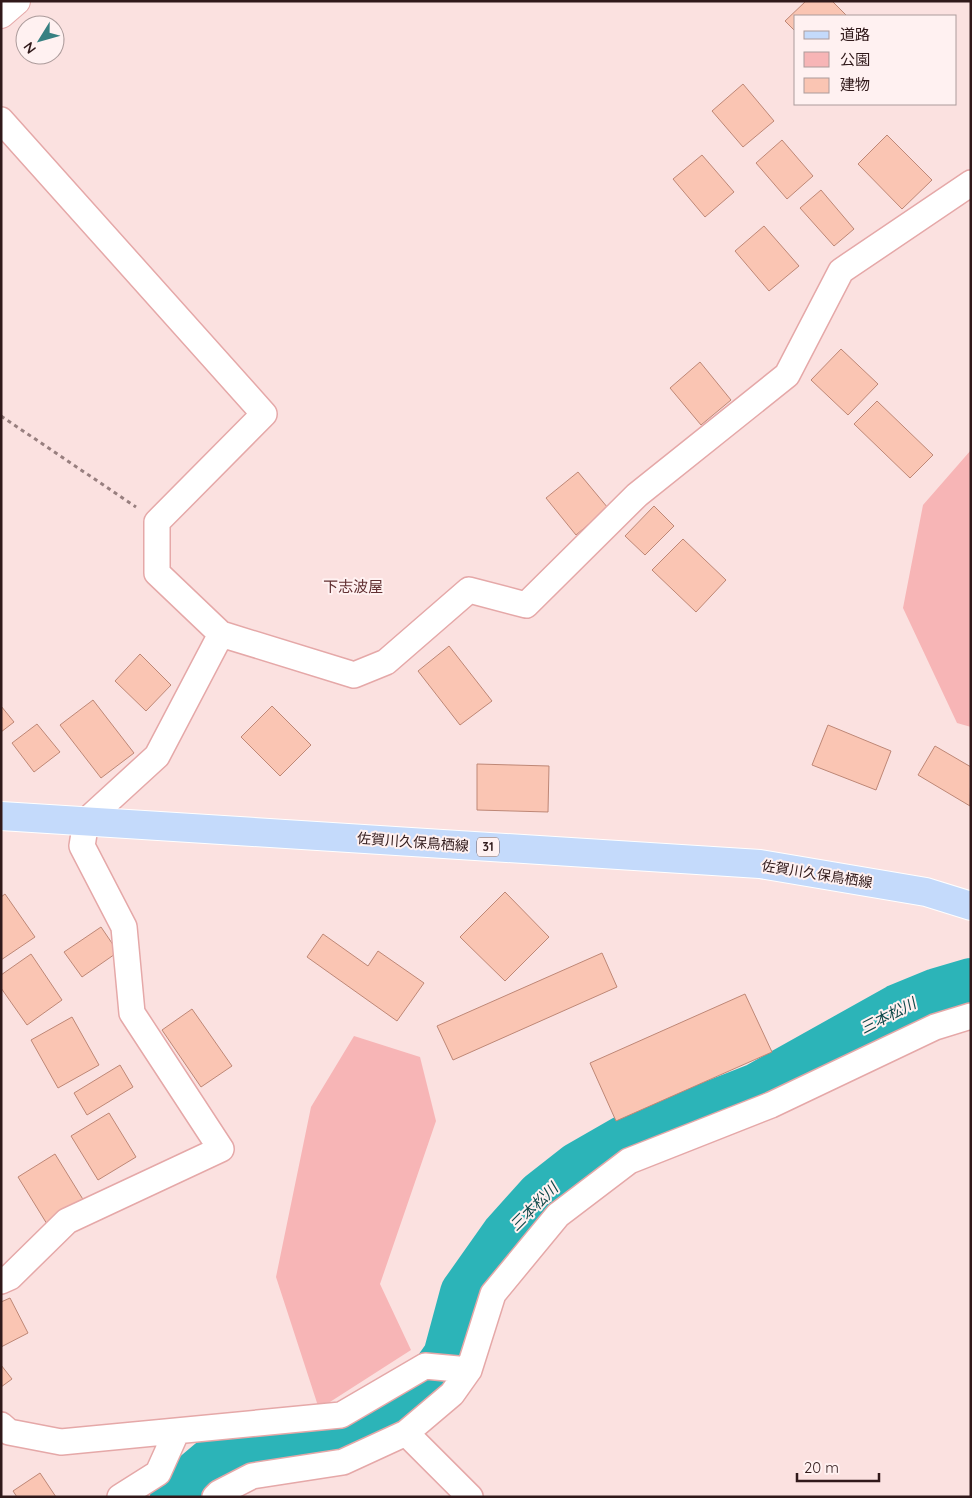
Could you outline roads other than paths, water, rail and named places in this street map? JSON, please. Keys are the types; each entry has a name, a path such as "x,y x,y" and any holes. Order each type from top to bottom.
{"main road":[{"name":"佐賀川久保鳥栖線","path":"1,816 760,864 926,892 971,906"}],"street":[{"path":"1,14 16,1"},
{"path":"1,120 264,414 157,522 157,573 221,634 354,675 386,662 469,590 526,605 637,496 787,375 841,271 971,183"},
{"path":"1,1281 10,1277 67,1221 221,1149 132,1013 124,927 82,846 86,821 157,756 221,634"},
{"path":"215,1497 219,1493 252,1476 343,1462 406,1433 452,1394 469,1370 493,1294 558,1215 628,1161 771,1106 935,1027 971,1016"},
{"path":"1,1425 9,1432 62,1442 341,1415 425,1366 469,1370"},
{"path":"120,1497 158,1473 176,1432"},
{"path":"406,1433 470,1497"}],"waterway":[{"name":"三本松川","path":"175,1497 179,1490 211,1463 245,1450 343,1435 427,1386 448,1356 465,1293 506,1235 541,1196 578,1167 625,1140 757,1088 898,1009 937,993 971,983"}],"district":[{"name":"下志波屋","path":"353,587"}]}
